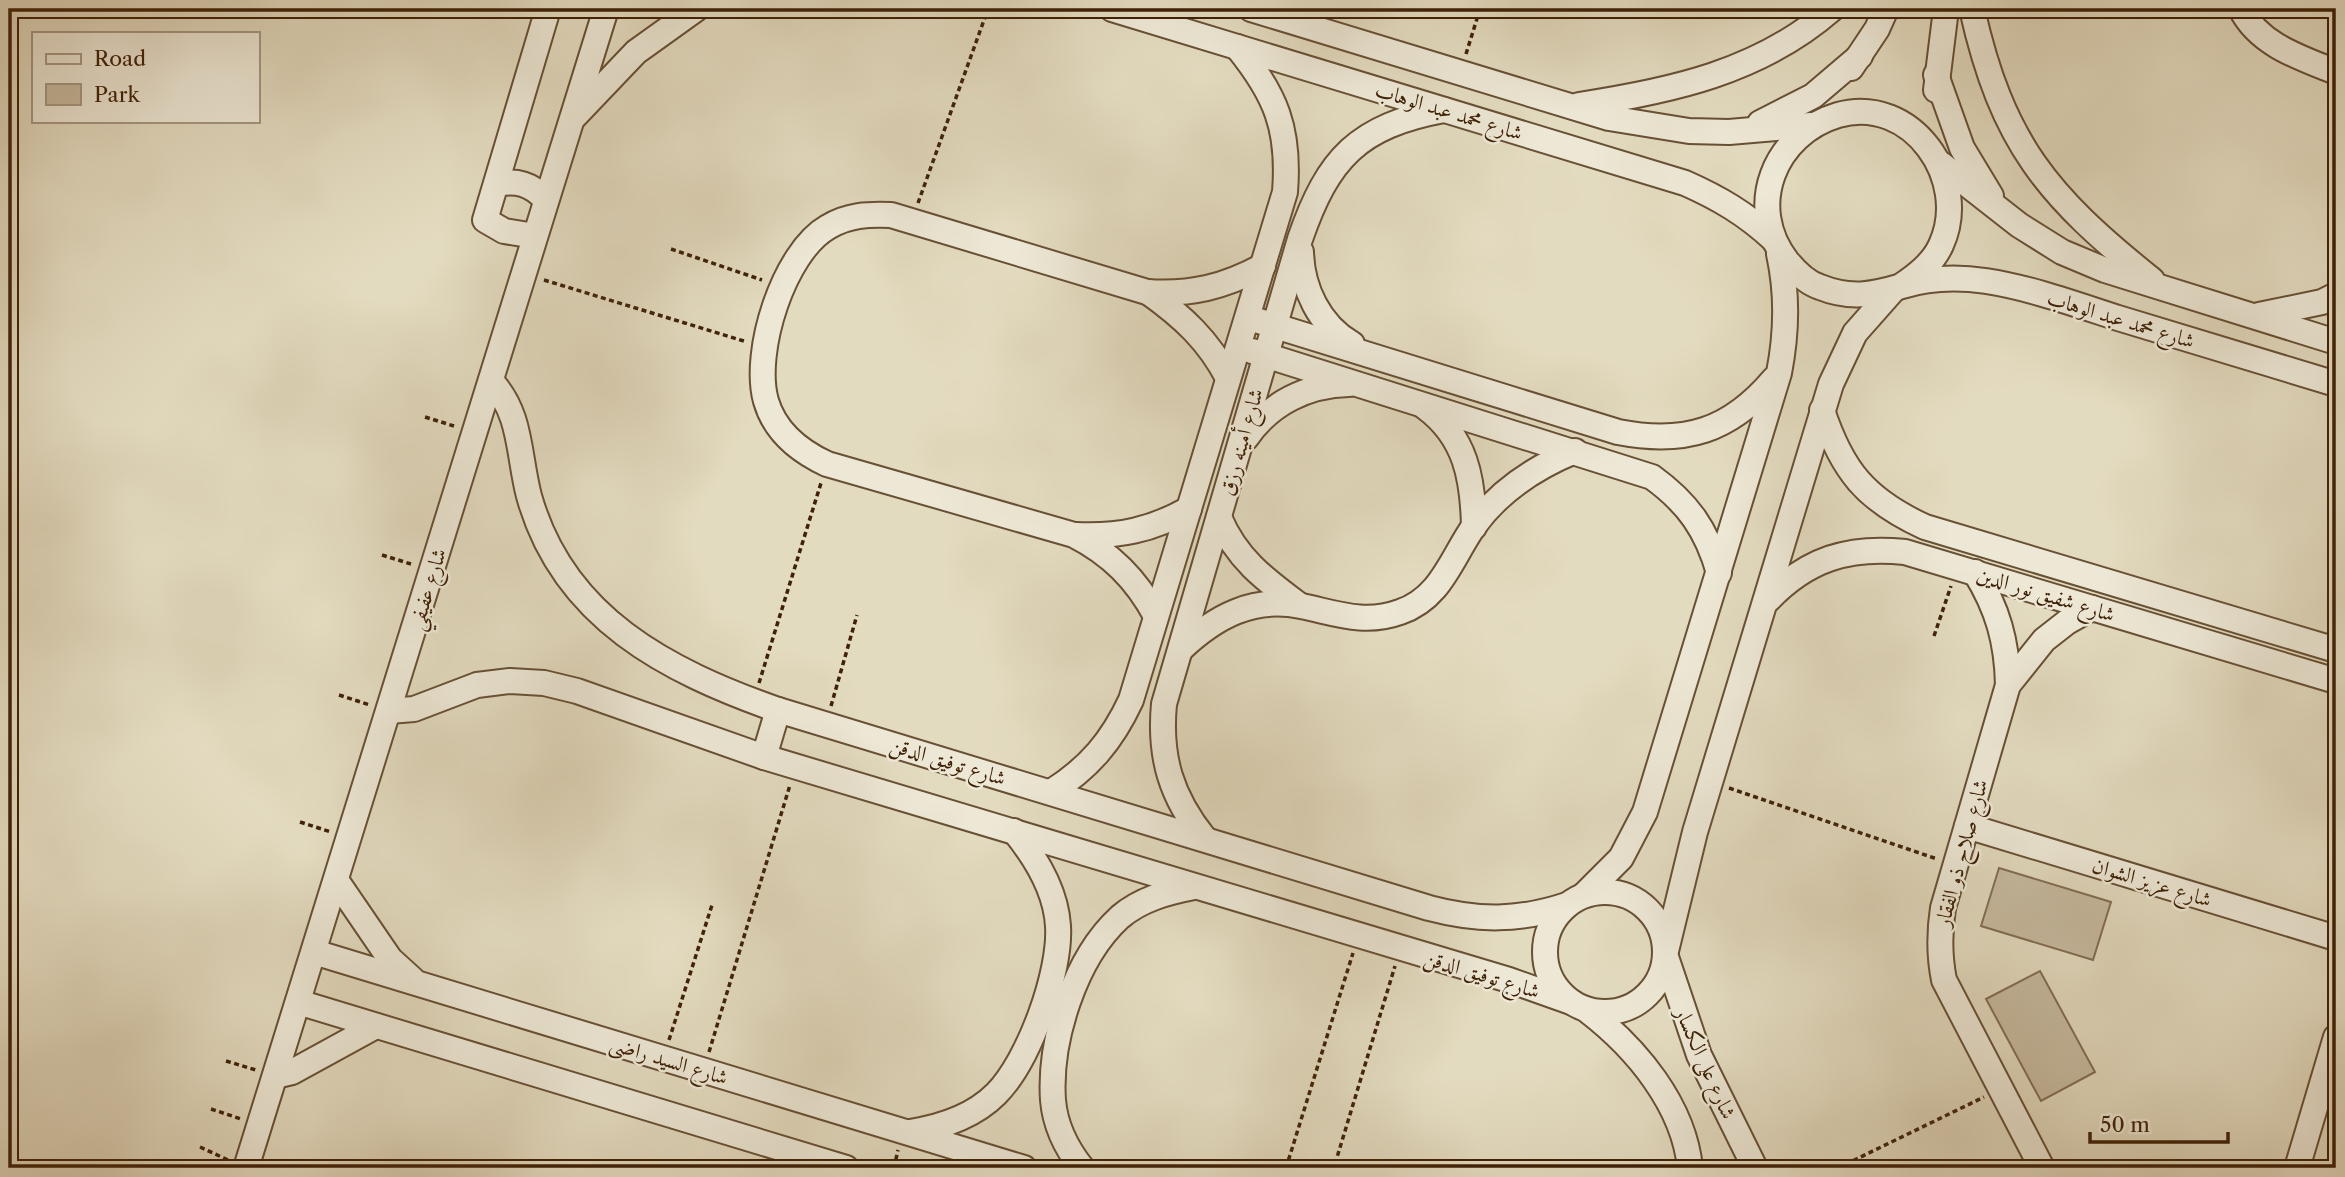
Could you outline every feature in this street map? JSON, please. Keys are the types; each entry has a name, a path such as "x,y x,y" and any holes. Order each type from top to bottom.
{"street":[{"path":"535,236 503,231 485,220 548,9"},
{"name":"شارع عفيفي","path":"240,1166 259,1126 275,1076 606,9"},
{"path":"572,119 636,52 696,9"},
{"name":"شارع محمد عبد الوهاب","path":"1112,9 1685,183 1717,197 1747,216 1776,245"},
{"name":"شارع محمد عبد الوهاب","path":"1251,9 1571,107 1649,126 1729,132 1814,124"},
{"path":"1571,107 1650,94 1739,68 1779,47 1832,9"},
{"path":"1814,124 1860,56 1886,9"},
{"path":"1579,1007 1606,1013 1624,1010 1640,1001 1658,981 1686,862 1822,410 1842,357 1856,333 1897,288 1924,270 1941,246 1950,219 1950,191 1938,159 1936,75 1947,9"},
{"path":"1972,9 2004,114 2024,152 2049,186 2078,217 2163,289"},
{"path":"2241,9 2257,31 2275,45 2336,72"},
{"name":"شارع أمينه رزق","path":"1051,792 1092,761 1118,729 1131,701 1285,192 1288,160 1284,129 1274,99 1237,47"},
{"path":"1729,132 1777,115 1813,96 1860,56"},
{"path":"1936,75 1962,148 2004,213"},
{"name":"شارع أمينه رزق","path":"1205,839 1186,816 1173,790 1164,762 1161,733 1164,704 1300,239 1322,183 1345,154 1374,131 1407,117 1444,110"},
{"path":"1690,1168 1682,1132 1647,1070 1620,1038 1557,989 1548,973 1544,954 1546,936 1554,918 1621,858 1645,812 1779,373 1787,311 1767,201 1776,163 1791,141 1814,124 1842,114 1868,113 1894,120 1917,134 1938,159"},
{"name":"شارع محمد عبد الوهاب","path":"1938,159 2004,213 2062,252 2105,270 2336,342"},
{"path":"497,184 508,182 529,186 545,199"},
{"path":"1156,616 1130,577 1095,546 1073,535 827,464 806,454 789,440 775,422 766,401 762,379 766,347 783,286 810,240 827,227 847,218 869,214 891,215 1147,292 1179,294 1208,290 1237,280 1262,266"},
{"path":"1300,239 1301,268 1310,297 1326,323 1346,341 1370,355"},
{"path":"1776,245 1795,271 1816,286 1841,295 1867,296 1897,288"},
{"name":"شارع محمد عبد الوهاب","path":"1897,288 1943,279 1985,281 2073,304 2336,384"},
{"path":"1147,292 1197,330 1215,353 1228,378"},
{"path":"2253,317 2311,304 2336,295"},
{"path":"1247,318 1618,432 1648,438 1679,437 1718,425 1736,416 1759,396 1779,373"},
{"path":"1238,346 1652,477 1676,495 1696,517 1711,544 1719,573"},
{"name":"شارع توفيق الدقن","path":"491,381 513,415 529,495 543,535 565,571 591,605 620,633 652,656 689,676 778,710 1456,915 1513,919 1575,900"},
{"path":"1238,450 1254,426 1276,406 1329,384 1359,384"},
{"path":"1417,402 1440,418 1462,450 1469,467 1474,527"},
{"name":"شارع شفيق نور الدين","path":"1822,410 1832,442 1848,471 1869,495 1895,514 1937,531 2325,647"},
{"path":"1180,650 1223,615 1251,607 1298,605 1337,616 1370,619 1401,612 1429,596 1450,570 1474,527 1522,479 1548,462 1575,451"},
{"path":"1073,535 1122,535 1145,529 1189,509"},
{"path":"1219,517 1227,537 1253,570 1298,605"},
{"name":"شارع شفيق نور الدين","path":"1765,603 1787,580 1813,563 1842,552 1874,549 1905,552 2336,681"},
{"name":"شارع صلاح ذو الفقار","path":"1966,570 1991,598 2002,626 2008,655 2008,685 1943,908 1939,957 1944,980 2042,1168"},
{"name":"شارع صلاح ذو الفقار","path":"2008,685 2024,661 2044,640 2067,621 2092,608"},
{"path":"2306,672 2325,647"},
{"name":"شارع توفيق الدقن","path":"389,711 414,709 477,685 510,681 578,691 764,757 1509,980 1579,1007"},
{"path":"764,757 778,710"},
{"name":"شارع عزيز الشوان","path":"1967,825 2336,937"},
{"path":"907,1133 940,1127 970,1114 996,1093 1014,1069 1043,1002 1053,970 1058,925 1045,877 1014,831"},
{"path":"336,880 390,959 418,984"},
{"path":"1082,1168 1059,1130 1053,1102 1058,1044 1075,988 1102,936 1122,916 1144,901 1170,891 1197,887"},
{"path":"1575,900 1602,892 1621,894 1639,902 1657,924 1665,953"},
{"name":"شارع السيد راضى","path":"314,952 1024,1168"},
{"name":"شارع على الكسار","path":"1665,953 1699,1055 1755,1168"},
{"path":"298,1002 846,1168"},
{"path":"275,1076 292,1072 376,1026"},
{"path":"2297,1168 2336,1037"}],"path":[{"path":"912,221 988,9"},
{"path":"1460,73 1480,9"},
{"path":"671,249 783,286"},
{"path":"525,274 766,347"},
{"path":"425,417 476,433"},
{"path":"754,701 827,464"},
{"path":"382,555 433,572"},
{"path":"1934,636 1966,570"},
{"path":"825,724 857,615"},
{"path":"339,695 389,711"},
{"path":"704,1071 796,766"},
{"path":"1710,781 1955,866"},
{"path":"300,822 350,837"},
{"path":"663,1059 712,905"},
{"path":"1286,1168 1358,936"},
{"path":"1335,1164 1401,948"},
{"path":"226,1061 275,1076"},
{"path":"1838,1168 2000,1089"},
{"path":"211,1109 259,1126"},
{"path":"200,1147 240,1166"}],"green space":[{"path":"1999,868 2111,902 2093,960 1981,926"},
{"path":"2040,971 2095,1072 2041,1101 1986,999"}]}
